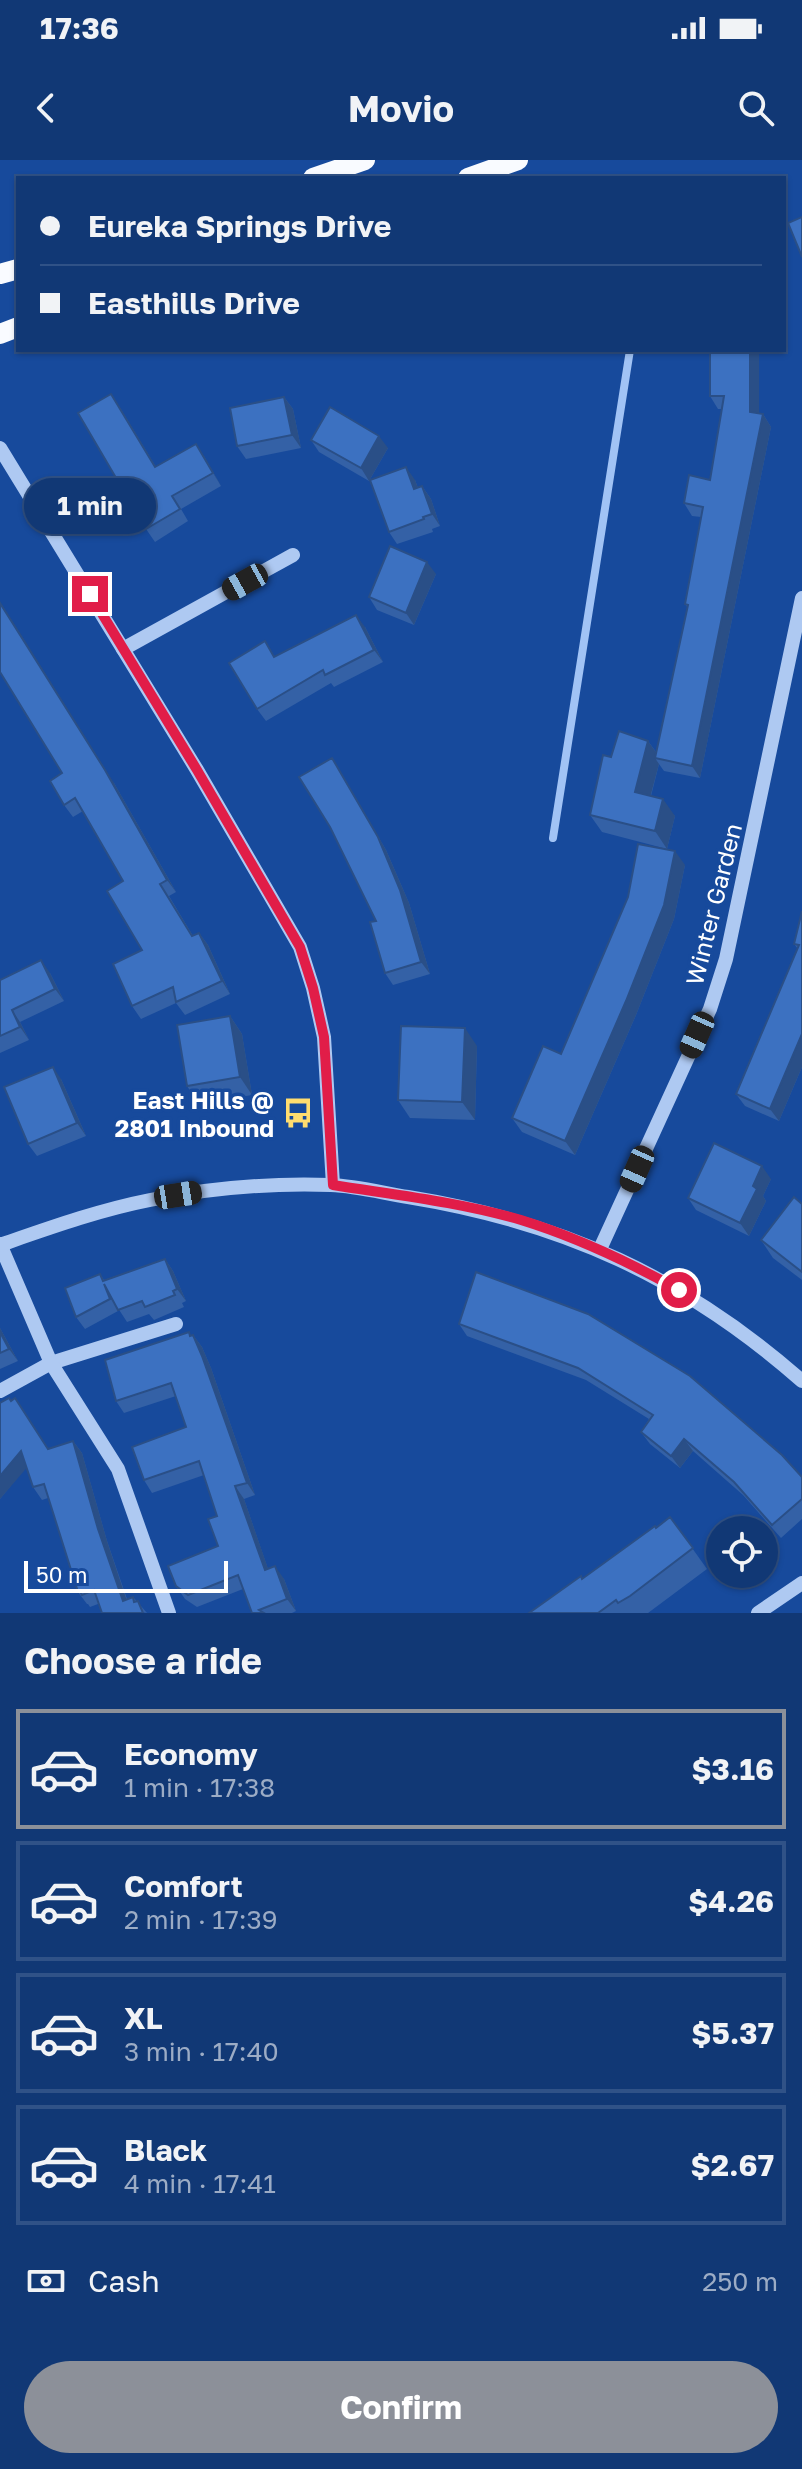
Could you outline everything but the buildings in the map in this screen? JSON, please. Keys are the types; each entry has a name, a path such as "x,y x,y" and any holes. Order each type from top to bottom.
{"main road":[{"path":"319,176 365,160"},
{"path":"474,176 518,160"}],"street":[{"path":"0,448 197,770 300,947 324,1037 333,1185"},
{"path":"123,649 293,555"},
{"name":"Winter Garden","path":"600,1249 710,1009 726,959 802,598"},
{"path":"169,1613 118,1469 51,1363 0,1244 102,1212 207,1191 333,1185 463,1206 523,1221 600,1249 701,1303 743,1332 802,1381"},
{"path":"0,1391 51,1363 176,1324"},
{"path":"758,1613 802,1583"}],"waterway":[{"path":"553,838 630,352"}],"place":[{"name":"East Hills @ 2801 Inbound","path":"298,1113"}],"route":[{"path":"90,594 300,947 324,1037 333,1185 463,1206 523,1221 600,1249 679,1290"}]}
